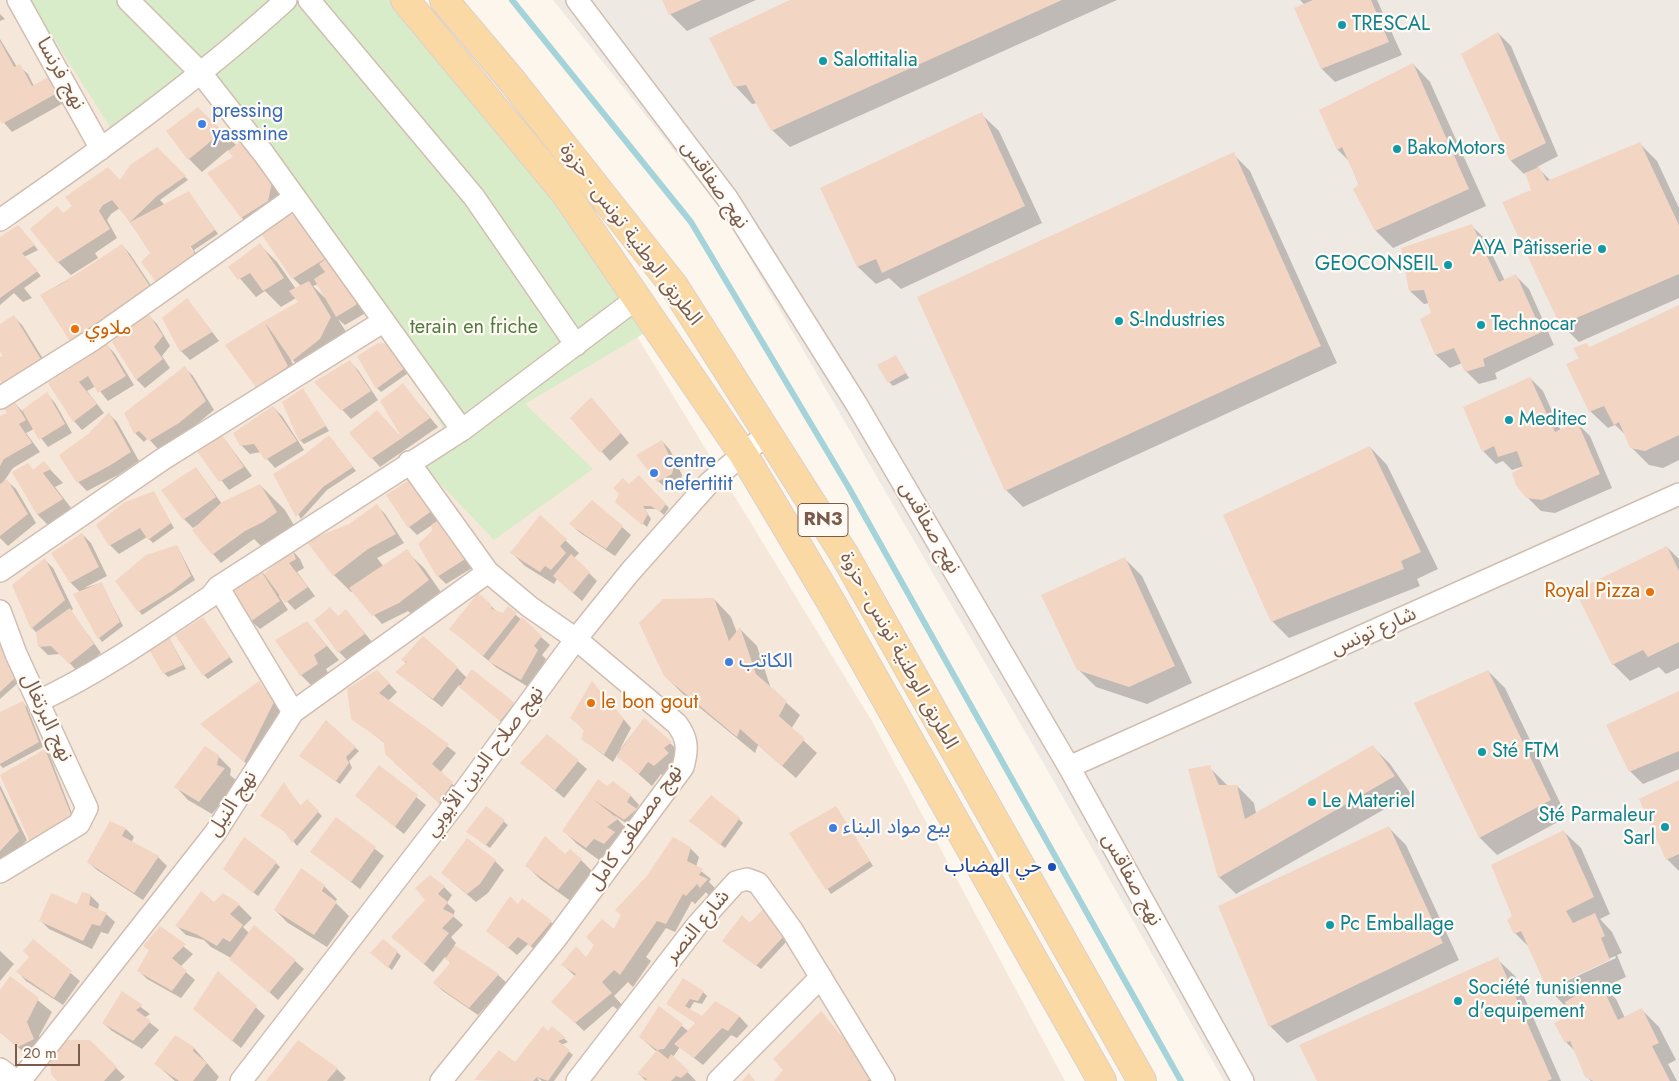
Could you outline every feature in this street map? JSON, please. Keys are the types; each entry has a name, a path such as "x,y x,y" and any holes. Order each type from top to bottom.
{"main road":[{"name":"الطريق الوطنية تونس - حزوة","path":"405,0 565,193 743,454 831,602 1102,1081"},
{"name":"الطريق الوطنية تونس - حزوة","path":"444,0 512,82 674,286 844,554 1142,1081"}],"street":[{"name":"نهج فرنسا","path":"18,0 101,149"},
{"path":"128,0 200,72 295,197 462,430"},
{"path":"0,220 101,149 255,28 286,0"},
{"path":"309,0 474,198 576,345"},
{"name":"نهج صفاقس","path":"577,0 726,198 857,405 1069,767 1243,1081"},
{"path":"0,398 94,339 295,197"},
{"path":"40,701 75,684 116,660 211,596 218,587 409,462 462,430 636,299"},
{"path":"0,571 163,459 384,321"},
{"name":"نهج صلاح الدين الأيوبي","path":"241,1081 457,801 576,640 687,506 768,433"},
{"name":"نهج مصطفى كامل","path":"409,462 488,572 530,607 576,640 677,724 686,736 687,752 683,767 554,941 441,1081"},
{"name":"شارع تونس","path":"1069,767 1679,494"},
{"name":"نهج النيل","path":"20,1081 215,833 293,712 488,572"},
{"path":"218,587 293,712"},
{"name":"نهج البرتغال","path":"0,611 16,654 40,701 87,808 79,824 0,872"},
{"name":"شارع النصر","path":"577,1081 692,931 736,882 747,879 758,884 792,930 883,1081"},
{"path":"718,1081 820,977"},
{"path":"0,1069 16,1081"}],"shaded area":[{"name":"حي الهضاب","path":"0,0 400,0 564,217 873,723 1065,1081 0,1081"},
{"path":"553,0 1679,0 1679,1081 1224,1081 1052,778 721,209"}],"green space":[{"name":"terain en friche","path":"29,0 393,0 549,194 643,334 525,404 593,469 494,540 410,452 443,428 340,252 199,85 121,144"}],"building":[{"path":"662,0 702,0 669,15"},
{"name":"Salottitalia","path":"790,0 1062,0 771,131 746,85 734,87 709,38"},
{"name":"TRESCAL","path":"1313,0 1371,0 1389,42 1321,69 1294,8"},
{"path":"1498,32 1546,143 1510,161 1461,54"},
{"path":"0,41 14,67 20,64 32,86 50,76 59,92 2,124 0,120"},
{"name":"BakoMotors","path":"1413,63 1469,189 1375,231 1353,189 1359,185 1342,147 1337,150 1319,110"},
{"path":"198,107 222,132 188,160 166,131"},
{"path":"982,112 1025,206 882,273 876,259 857,267 820,188"},
{"path":"242,140 273,178 268,201 241,218 207,173 233,157 228,151"},
{"name":"AYA Pâtisserie","path":"1640,142 1679,225 1679,274 1560,325 1502,202 1531,190 1525,173 1539,167 1547,181"},
{"path":"157,147 186,176 157,196 130,222 112,200 103,205 99,211 110,229 57,263 30,229 57,206 63,213 72,206 65,197 108,167 120,180 130,165"},
{"name":"S-Industries","path":"1234,152 1321,346 1005,491 917,297"},
{"path":"189,191 215,230 190,247 195,255 156,282 141,262 150,253 130,222"},
{"path":"288,213 302,219 331,255 292,279 258,229"},
{"path":"1472,224 1499,282 1516,274 1542,332 1483,359 1485,366 1465,372 1454,348 1435,355 1420,319 1431,313 1424,290 1409,291 1401,248"},
{"path":"18,225 35,245 22,253 38,271 0,298 0,237"},
{"path":"260,243 284,278 263,291 250,273 238,280 228,267"},
{"path":"122,244 151,288 92,326 71,343 40,295 61,284"},
{"path":"331,255 358,290 356,305 336,317 314,279 325,272 319,264"},
{"path":"309,281 331,317 320,339 292,361 264,321 298,302 289,291"},
{"path":"187,298 212,332 180,352 162,318"},
{"path":"1679,305 1679,435 1645,451 1630,448 1619,422 1614,425 1604,406 1589,412 1566,364 1579,358 1573,348 1586,343 1590,347"},
{"path":"148,313 163,336 154,347 163,359 136,380 112,342"},
{"path":"14,315 42,361 3,386 0,380 0,357 3,356 0,352 0,324"},
{"path":"264,321 288,366 257,389 225,345"},
{"path":"378,343 394,344 408,366 376,389 357,356"},
{"path":"107,344 126,376 98,393 88,376 79,382 97,404 73,422 48,383"},
{"path":"896,355 906,373 888,383 877,365"},
{"path":"350,360 371,391 341,411 314,382"},
{"path":"185,366 206,401 179,423 149,441 139,431 134,434 124,413"},
{"path":"1530,377 1555,432 1577,421 1600,474 1542,500 1526,498 1516,485 1512,473 1523,467 1517,451 1498,457 1494,446 1482,452 1463,407"},
{"path":"403,383 430,418 402,438 380,401"},
{"path":"303,388 326,426 299,441 282,402"},
{"path":"47,392 65,424 39,440 22,410"},
{"path":"591,397 621,433 600,453 570,418"},
{"path":"12,398 26,420 19,424 32,443 4,459 0,466 0,416 7,413 2,405"},
{"path":"273,406 297,441 265,460 254,444 240,446 233,433"},
{"path":"377,410 402,438 371,459 349,433"},
{"path":"109,412 131,452 77,483 59,455 88,434"},
{"path":"222,435 244,467 219,482 197,451"},
{"path":"329,435 353,467 323,487 296,517 273,474 304,455"},
{"path":"662,440 674,466 672,474 657,482 636,455"},
{"path":"1370,446 1421,552 1401,561 1404,569 1271,622 1223,515"},
{"path":"44,461 51,469 43,473 63,499 37,515 12,472 28,463 33,470"},
{"path":"196,467 216,497 183,520 161,490"},
{"path":"639,475 666,504 660,512 651,506 643,506 648,514 642,525 615,502 619,494 613,488 623,478 629,484"},
{"path":"412,478 433,510 408,528 386,495"},
{"path":"7,479 28,514 0,536 0,484"},
{"path":"260,484 277,512 245,531 212,555 192,530 222,502"},
{"path":"154,491 171,523 148,540 140,528 109,546 96,525 123,503"},
{"path":"592,500 623,526 606,549 569,524"},
{"path":"377,504 396,534 368,549 333,576 304,538 312,532 316,537 349,524"},
{"path":"540,515 567,539 560,546 566,553 551,570 545,566 540,572 510,553"},
{"path":"443,517 470,556 437,577 418,544 432,531 431,525"},
{"path":"82,533 99,567 70,583 51,553"},
{"path":"177,545 191,576 172,591 138,612 115,581 146,555"},
{"path":"1667,546 1679,571 1679,642 1648,657 1643,650 1612,665 1575,591"},
{"path":"292,549 296,559 289,563 308,587 285,603 264,574"},
{"path":"407,549 429,580 399,603 372,616 349,588"},
{"path":"571,554 590,572 573,593 553,576"},
{"path":"1125,557 1175,666 1129,687 1077,670 1041,595"},
{"path":"45,558 65,600 31,629 12,585"},
{"path":"258,566 280,601 250,622 227,588"},
{"path":"102,582 120,622 98,639 73,594"},
{"path":"478,593 490,603 492,609 503,613 508,606 517,613 483,656 449,629"},
{"path":"714,598 729,641 740,627 756,674 787,701 779,716 805,739 782,766 740,729 737,737 664,676 639,623 663,599"},
{"path":"330,607 338,616 346,609 365,634 338,653 314,620"},
{"path":"70,608 94,644 69,664 51,646 38,647 36,632"},
{"path":"203,617 230,657 203,676 175,635"},
{"path":"522,617 542,636 534,646 538,650 521,680 488,661"},
{"path":"307,621 327,646 314,655 318,664 300,676 275,640"},
{"path":"167,633 183,665 163,674 147,646"},
{"path":"423,636 458,667 433,699 395,672 407,662 401,660"},
{"path":"0,643 15,678 0,692"},
{"path":"472,669 515,703 500,721 459,687"},
{"path":"377,670 390,683 379,693 449,744 432,764 453,782 439,803 385,754 384,742 351,719 347,689"},
{"name":"Sté FTM","path":"1488,670 1551,800 1479,838 1414,703"},
{"path":"259,681 274,702 244,762 200,724"},
{"path":"592,681 624,719 604,755 581,739 584,730 570,718"},
{"path":"1679,691 1679,751 1629,772 1606,725"},
{"path":"23,701 39,742 0,764 0,712"},
{"path":"644,718 672,742 664,748 669,753 654,766 648,762 639,774 616,756"},
{"path":"326,720 356,747 346,757 349,763 336,781 299,756"},
{"path":"547,734 579,760 555,790 520,763"},
{"name":"Le Materiel","path":"1373,745 1395,776 1218,878 1188,769 1210,765 1219,785 1237,785 1245,819"},
{"path":"205,746 219,755 217,765 225,768 199,802 174,787"},
{"path":"45,749 72,817 30,842 0,775"},
{"path":"379,765 418,795 395,827 355,796"},
{"path":"598,779 607,786 613,781 631,795 627,802 637,809 624,820 593,799 618,819 607,827 615,832 604,844 594,839 586,848 562,831"},
{"name":"Sté Parmaleur Sarl","path":"1679,780 1679,854 1666,860 1639,799"},
{"path":"284,782 300,806 307,799 319,811 292,843 284,831 260,816"},
{"path":"0,789 19,831 0,851"},
{"path":"711,795 740,818 720,845 689,821"},
{"path":"486,806 505,820 486,845 466,832"},
{"path":"836,806 870,861 826,890 789,833"},
{"path":"336,817 376,847 351,882 310,852"},
{"path":"110,821 126,828 122,836 159,856 134,893 87,862"},
{"name":"Pc Emballage","path":"1389,826 1443,943 1269,1027 1218,906"},
{"path":"1564,830 1594,897 1566,911 1573,923 1595,913 1605,936 1601,938 1610,960 1547,989 1521,931 1514,934 1507,920 1512,916 1491,865"},
{"path":"545,836 565,854 570,849 582,859 558,890 525,866"},
{"path":"244,837 277,862 253,893 223,869"},
{"path":"673,837 691,847 687,861 703,869 699,875 708,879 700,888 697,884 686,896 683,894 666,924 657,921 620,975 614,970 602,982 612,993 575,1023 551,1002 576,974 561,965 576,946 586,957 594,945 586,937 602,919 614,929 621,915 615,910 646,877"},
{"path":"467,838 496,860 480,884 467,894 441,873"},
{"path":"301,868 325,885 322,891 337,902 314,935 274,910"},
{"path":"430,875 445,886 438,894 448,902 443,909 455,915 442,928 449,933 424,964 391,937 425,900 415,888"},
{"path":"201,891 214,902 223,893 240,904 230,914 243,925 230,942 223,938 217,946 196,934 175,926"},
{"path":"82,892 91,894 89,905 107,913 100,926 92,924 83,941 39,921 51,893 77,904"},
{"path":"510,896 518,904 522,898 552,921 531,946 518,937 508,948 486,931"},
{"path":"766,906 785,935 756,966 722,941 742,915 750,923"},
{"path":"254,925 296,960 269,993 229,959"},
{"path":"160,926 186,944 172,958 187,971 172,991 137,971 149,950 143,946"},
{"path":"33,939 72,971 54,998 16,972 29,957 23,951"},
{"path":"383,939 398,951 388,968 370,953"},
{"path":"455,945 499,974 469,1008 433,983 451,962 445,959"},
{"name":"Société tunisienne d'equipement","path":"1498,957 1552,1079 1547,1081 1317,1081 1299,1045"},
{"path":"218,971 257,1006 232,1041 193,1009"},
{"path":"10,976 39,998 27,1022 34,1039 18,1047 0,1032 0,990"},
{"path":"683,978 704,991 698,1001 690,999 685,1006 702,1016 715,1001 740,1016 728,1031 722,1028 694,1058 674,1044 696,1023 666,1004"},
{"path":"1599,980 1618,1020 1642,1008 1659,1043 1652,1046 1670,1081 1593,1081 1585,1077 1570,1041 1565,1043 1554,1023 1568,1016 1565,1002 1578,994 1575,988"},
{"path":"122,991 143,1005 136,1010 151,1021 133,1041 102,1023"},
{"path":"659,1006 683,1024 664,1049 657,1050 639,1037"},
{"path":"821,1011 860,1058 870,1079 867,1081 774,1081 783,1070 773,1059"},
{"path":"543,1026 548,1031 552,1026 566,1038 558,1041 570,1050 548,1081 537,1077 533,1081 474,1080 499,1050 515,1062"},
{"path":"175,1035 194,1047 193,1051 207,1063 193,1081 179,1081 154,1064"},
{"path":"62,1040 90,1040 117,1067 104,1081 57,1081 51,1074 50,1060"},
{"path":"298,1040 338,1068 327,1081 266,1081"},
{"path":"657,1050 668,1059 671,1054 689,1071 681,1078 676,1076 671,1081 644,1081 647,1079 637,1074"},
{"path":"749,1073 755,1081 742,1081"}],"waterway":[{"path":"512,0 691,222 849,488 1181,1081"}],"place":[{"name":"TRESCAL","path":"1342,25"},
{"name":"Salottitalia","path":"823,61"},
{"name":"pressing yassmine","path":"202,124"},
{"name":"BakoMotors","path":"1397,149"},
{"name":"AYA Pâtisserie","path":"1602,249"},
{"name":"GEOCONSEIL","path":"1448,265"},
{"name":"S-Industries","path":"1119,321"},
{"name":"Technocar","path":"1481,325"},
{"name":"ملاوي","path":"75,329"},
{"name":"Meditec","path":"1509,420"},
{"name":"centre nefertitit","path":"654,473"},
{"name":"Royal Pizza","path":"1650,592"},
{"name":"الكاتب","path":"729,662"},
{"name":"le bon gout","path":"591,703"},
{"name":"Sté FTM","path":"1482,752"},
{"name":"Le Materiel","path":"1312,802"},
{"name":"Sté Parmaleur Sarl","path":"1665,827"},
{"name":"بيع مواد البناء","path":"833,828"},
{"name":"حي الهضاب","path":"1052,867"},
{"name":"Pc Emballage","path":"1330,925"},
{"name":"Société tunisienne d'equipement","path":"1458,1001"}]}
